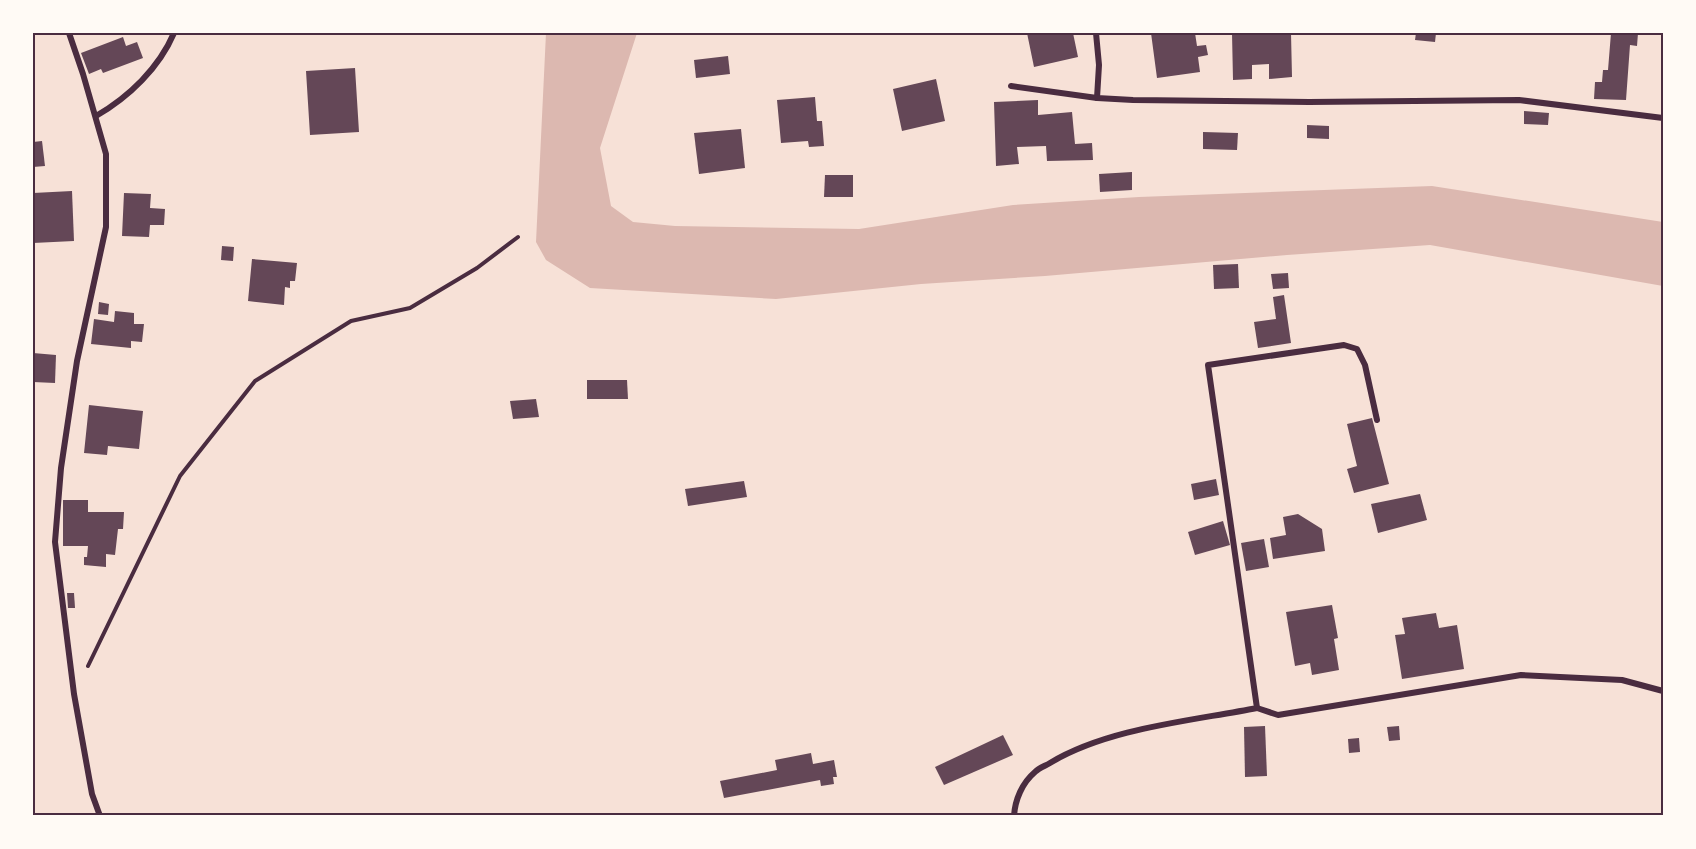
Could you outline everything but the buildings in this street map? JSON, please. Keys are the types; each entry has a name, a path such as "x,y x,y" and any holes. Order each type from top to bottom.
{"street":[{"path":"69,33 106,154 106,226 77,361 61,468 55,542 75,694 92,794 100,816"},
{"path":"96,116 114,106 138,85 164,54 174,33"},
{"path":"1096,33 1099,64 1097,98"},
{"path":"1011,86 1097,98 1133,100 1309,102 1519,100 1663,118"},
{"path":"1257,708 1208,365 1344,345 1357,349 1365,365 1377,420"},
{"path":"1014,816 1015,800 1034,772 1071,750 1102,739 1147,729 1257,708 1278,716 1521,675 1622,680 1663,691"}],"path":[{"path":"75,694 180,476 255,381 351,321 410,308 477,268 518,237"}],"shaded area":[{"path":"546,33 637,33 600,148 611,206 633,222 675,226 859,229 1013,205 1139,197 1432,186 1663,222 1663,286 1430,245 921,284 776,299 590,288 546,260 536,242"}]}
